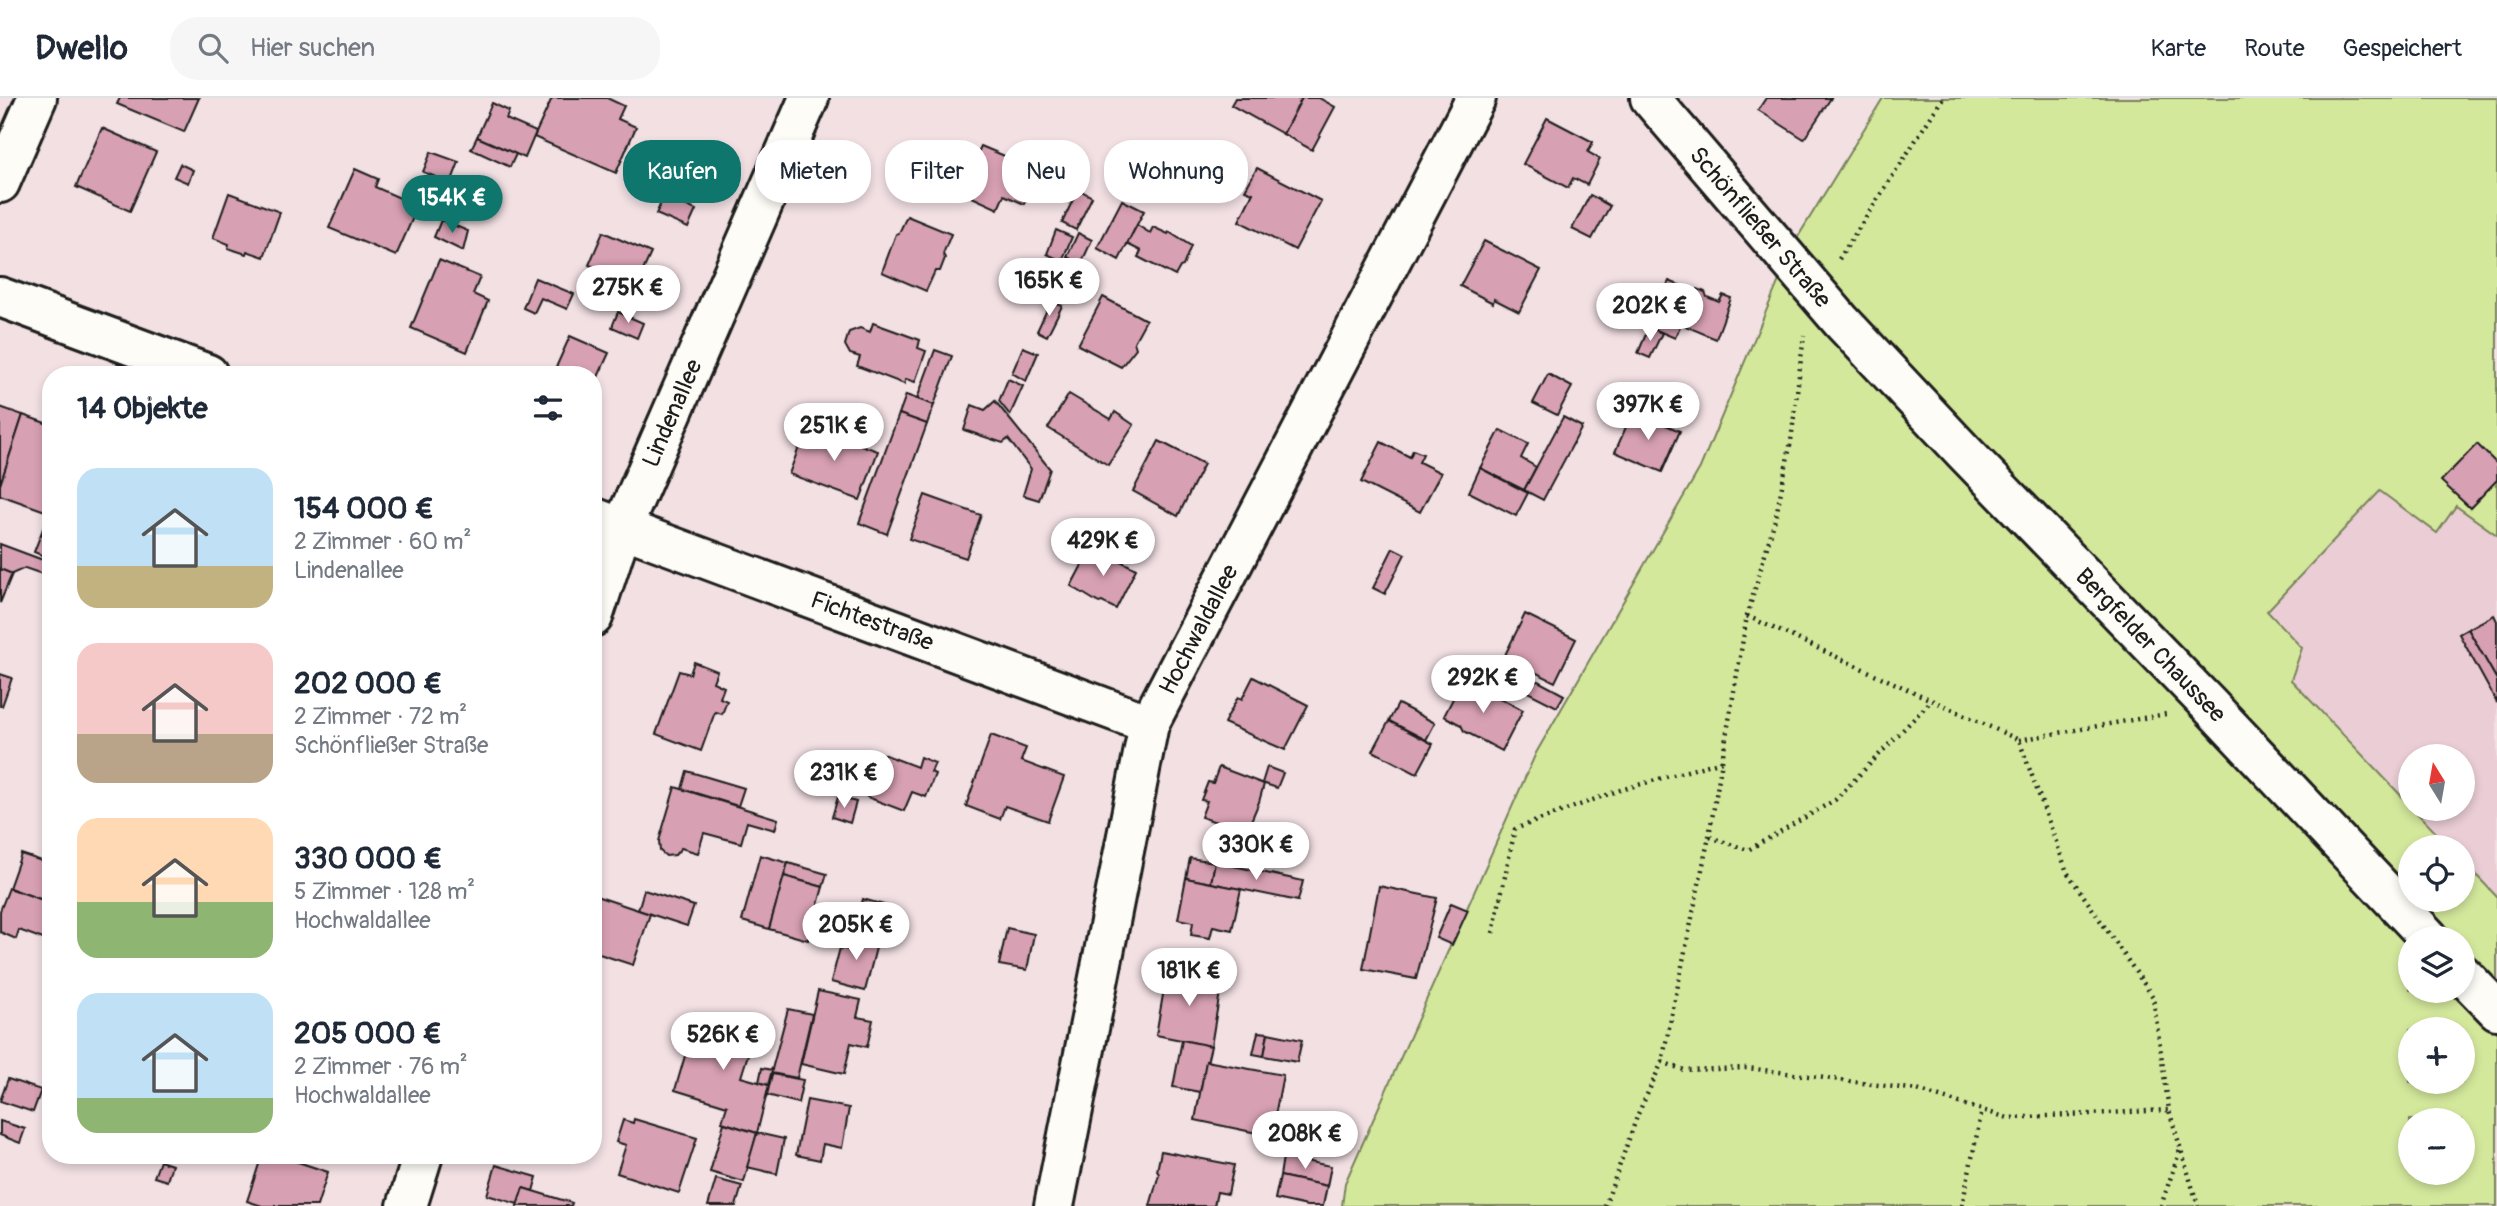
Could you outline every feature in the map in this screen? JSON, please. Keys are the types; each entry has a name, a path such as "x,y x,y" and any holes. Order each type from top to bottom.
{"street":[{"path":"0,183 37,98"},
{"name":"Lindenallee","path":"602,560 608,522 809,98"},
{"name":"Hochwaldallee","path":"1054,1206 1149,724 1476,98"},
{"name":"Schönfließer Straße","path":"1650,98 1823,275 1872,355"},
{"path":"0,298 186,366"},
{"name":"Bergfelder Chaussee","path":"1872,355 2418,926"},
{"name":"Fichtestraße","path":"608,522 1149,724"},
{"path":"2475,987 2497,1010"},
{"path":"407,1206 420,1164"}],"path":[{"path":"1605,1206 1638,1114 1662,1062 1709,836 1747,616 1776,516 1823,275 1943,98"},
{"path":"1747,616 2019,740 2211,707"},
{"path":"1709,836 1748,850 1835,800 1931,701"},
{"path":"2019,740 2067,872 2154,997 2169,1110 2198,1206"},
{"path":"1493,933 1515,829 1617,791 1722,761"},
{"path":"1662,1062 1684,1070 1748,1068 1917,1090 2008,1118 2169,1110"},
{"path":"1962,1206 1982,1110"},
{"path":"2161,1206 2181,1149"}],"shaded area":[{"path":"2380,491 2436,532 2456,506 2497,535 2497,897 2475,874 2475,835 2438,835 2425,821 2475,821 2475,744 2398,744 2398,792 2291,680 2267,611"}],"green space":[{"path":"1883,98 2497,98 2497,535 2456,506 2437,533 2380,491 2267,611 2302,648 2291,680 2398,792 2398,821 2425,821 2438,835 2398,835 2398,912 2475,912 2475,874 2497,897 2497,1206 1342,1206 1345,1183 1536,753 1700,468 1796,240"}],"building":[{"path":"120,98 199,98 184,132 117,104"},
{"path":"552,98 607,98 624,106 618,119 636,127 630,140 623,140 623,157 616,173 534,137"},
{"path":"1235,98 1302,98 1283,134 1231,105"},
{"path":"1302,98 1319,98 1335,107 1312,150 1283,134"},
{"path":"1766,98 1831,98 1804,139 1758,110"},
{"path":"492,103 509,111 506,119 536,132 525,158 477,137"},
{"path":"1547,118 1593,142 1588,152 1600,159 1587,185 1573,178 1568,188 1523,164"},
{"path":"102,128 156,152 130,211 76,187"},
{"path":"477,137 516,154 510,167 471,149"},
{"path":"988,149 1002,155 1002,200 998,209 985,203 988,203"},
{"path":"431,152 459,162 451,183 423,172"},
{"path":"180,164 193,170 188,183 174,177"},
{"path":"1257,168 1321,201 1295,250 1239,221 1253,193 1248,191 1248,184"},
{"path":"355,169 378,179 375,187 418,206 396,256 329,228"},
{"path":"229,193 280,212 264,257 228,248 229,244 213,238"},
{"path":"1590,195 1610,206 1592,239 1572,229"},
{"path":"661,203 680,203 696,210 688,228 656,214"},
{"path":"1071,203 1089,203 1076,230 1062,223"},
{"path":"1120,203 1128,203 1144,211 1119,260 1097,248"},
{"path":"907,216 951,234 940,271 935,271 926,291 882,272 896,234"},
{"path":"441,220 468,231 463,251 434,237"},
{"path":"1137,225 1150,233 1153,227 1168,234 1169,232 1191,246 1183,266 1175,276 1138,257 1141,251 1127,244"},
{"path":"1056,230 1072,237 1062,261 1047,254"},
{"path":"603,232 651,253 630,295 609,286 614,274 589,265"},
{"path":"1078,233 1092,240 1081,264 1067,257"},
{"path":"1484,241 1541,270 1519,312 1494,299 1493,303 1460,286"},
{"path":"439,260 480,277 473,294 488,301 467,352 411,328"},
{"path":"535,278 574,294 567,309 541,298 534,313 523,308"},
{"path":"1669,281 1694,291 1698,289 1719,302 1723,295 1731,298 1716,339 1681,324 1675,338 1649,327"},
{"path":"1641,284 1659,291 1648,317 1630,309"},
{"path":"1103,297 1146,320 1134,342 1136,348 1121,367 1078,345"},
{"path":"1051,301 1062,306 1047,336 1037,331"},
{"path":"618,312 643,323 637,338 612,327"},
{"path":"873,323 920,340 918,348 926,351 915,382 906,379 904,384 857,366 860,357 850,354 845,345 849,332 860,328 870,332"},
{"path":"1649,327 1662,333 1650,358 1638,353"},
{"path":"570,336 609,353 602,368 602,366 557,366"},
{"path":"1023,347 1038,353 1026,381 1012,373"},
{"path":"935,350 952,356 934,405 917,399"},
{"path":"1548,374 1572,387 1557,415 1533,403"},
{"path":"1008,379 1023,386 1010,415 999,401"},
{"path":"1069,394 1111,419 1115,412 1134,425 1108,465 1048,428"},
{"path":"906,395 934,405 927,424 899,414"},
{"path":"995,401 1050,469 1039,500 1023,495 1031,469 1008,439 1003,443 964,430 972,405 985,410"},
{"path":"0,407 23,415 0,485"},
{"path":"1633,411 1680,431 1662,472 1615,452"},
{"path":"899,414 927,424 887,534 859,523"},
{"path":"23,415 42,422 42,510 0,495 0,485"},
{"path":"1563,417 1582,427 1543,500 1524,490"},
{"path":"807,426 878,451 860,500 789,474"},
{"path":"1500,430 1528,444 1521,458 1536,467 1524,490 1480,468"},
{"path":"1159,441 1204,464 1178,516 1133,491"},
{"path":"1381,442 1410,457 1413,450 1423,454 1419,462 1441,473 1420,512 1361,482"},
{"path":"2477,444 2497,464 2497,480 2470,508 2441,481"},
{"path":"1480,468 1528,493 1516,516 1469,492"},
{"path":"925,495 981,515 966,558 909,539"},
{"path":"41,534 42,534 42,555 34,552"},
{"path":"0,544 42,560 42,574 25,568 12,574 0,569"},
{"path":"1092,546 1136,569 1116,609 1099,603 1071,586"},
{"path":"1393,548 1405,554 1385,594 1373,588"},
{"path":"0,569 12,574 0,603"},
{"path":"1525,614 1576,639 1555,682 1504,657"},
{"path":"2494,615 2497,621 2497,680 2468,629"},
{"path":"2468,629 2497,680 2497,703 2459,634"},
{"path":"694,662 717,671 713,682 724,687 720,698 727,701 722,714 715,712 701,751 656,734 679,671 690,674"},
{"path":"1501,666 1564,695 1557,707 1496,676"},
{"path":"0,674 12,678 2,706 0,706"},
{"path":"1253,677 1308,705 1285,750 1224,723 1238,697 1242,699"},
{"path":"1463,679 1523,710 1502,751 1464,731 1461,725 1444,716"},
{"path":"1398,704 1435,723 1426,740 1389,721"},
{"path":"1389,721 1433,744 1417,774 1373,751"},
{"path":"991,735 1026,748 1021,761 1064,777 1048,821 1005,806 1000,819 966,806"},
{"path":"883,754 917,767 920,757 935,763 931,772 935,774 926,797 912,792 904,811 867,797"},
{"path":"1219,767 1264,784 1244,838 1217,829 1219,823 1201,817 1207,801 1201,800 1208,782 1213,783"},
{"path":"1267,767 1283,773 1277,788 1262,783"},
{"path":"687,771 744,788 738,806 682,789"},
{"path":"675,787 778,819 775,830 747,822 741,843 704,833 698,853 681,848 675,855 666,856 660,851 659,841"},
{"path":"838,797 856,802 850,823 832,817"},
{"path":"21,854 42,861 42,900 9,888"},
{"path":"760,855 788,863 769,929 742,921"},
{"path":"1190,858 1215,862 1211,883 1186,878"},
{"path":"1215,862 1303,881 1298,901 1211,883"},
{"path":"788,863 827,874 823,887 784,876"},
{"path":"784,876 823,887 808,940 769,929"},
{"path":"1186,878 1241,889 1232,930 1213,926 1210,938 1191,935 1193,922 1178,919"},
{"path":"1379,886 1437,898 1416,979 1363,969"},
{"path":"9,888 42,900 42,939 19,930 16,939 0,932 0,911"},
{"path":"644,890 694,906 687,926 638,910"},
{"path":"602,898 650,914 633,965 602,955"},
{"path":"863,899 887,906 879,936 854,931"},
{"path":"1451,903 1468,910 1452,945 1436,938"},
{"path":"1007,928 1034,934 1027,970 999,965"},
{"path":"854,931 879,936 865,991 831,982 840,948 849,950"},
{"path":"1173,952 1228,962 1224,981 1169,972"},
{"path":"1167,972 1222,980 1211,1046 1156,1035"},
{"path":"818,991 861,1000 857,1017 873,1020 867,1047 851,1043 844,1074 801,1064"},
{"path":"788,1009 812,1014 797,1078 771,1073"},
{"path":"697,1015 755,1032 741,1077 769,1085 757,1133 722,1122 727,1106 675,1090"},
{"path":"1258,1032 1268,1033 1264,1056 1253,1054"},
{"path":"1268,1033 1302,1040 1297,1062 1264,1056"},
{"path":"1182,1040 1211,1046 1200,1092 1173,1087"},
{"path":"1206,1061 1283,1075 1271,1136 1195,1120"},
{"path":"762,1068 772,1070 768,1085 759,1082"},
{"path":"772,1074 803,1080 798,1103 767,1095"},
{"path":"8,1079 41,1090 33,1112 0,1101"},
{"path":"807,1100 849,1108 842,1148 823,1144 820,1160 796,1155"},
{"path":"634,1119 697,1138 679,1193 617,1173 626,1145 616,1142 623,1120 633,1123"},
{"path":"0,1121 25,1129 20,1143 0,1135"},
{"path":"724,1123 757,1133 744,1182 710,1172"},
{"path":"757,1133 784,1139 777,1174 747,1167"},
{"path":"1161,1151 1234,1165 1228,1194 1217,1192 1214,1206 1150,1206 1159,1174 1157,1171"},
{"path":"1283,1157 1331,1166 1327,1186 1280,1176"},
{"path":"159,1164 172,1165 167,1181 154,1177"},
{"path":"259,1164 304,1164 328,1172 317,1206 262,1206 247,1201"},
{"path":"496,1165 537,1177 533,1191 523,1188 518,1204 487,1195"},
{"path":"1280,1176 1327,1186 1323,1206 1307,1206 1275,1199"},
{"path":"716,1179 742,1186 736,1206 708,1206"},
{"path":"523,1188 572,1203 571,1206 517,1206"}]}
